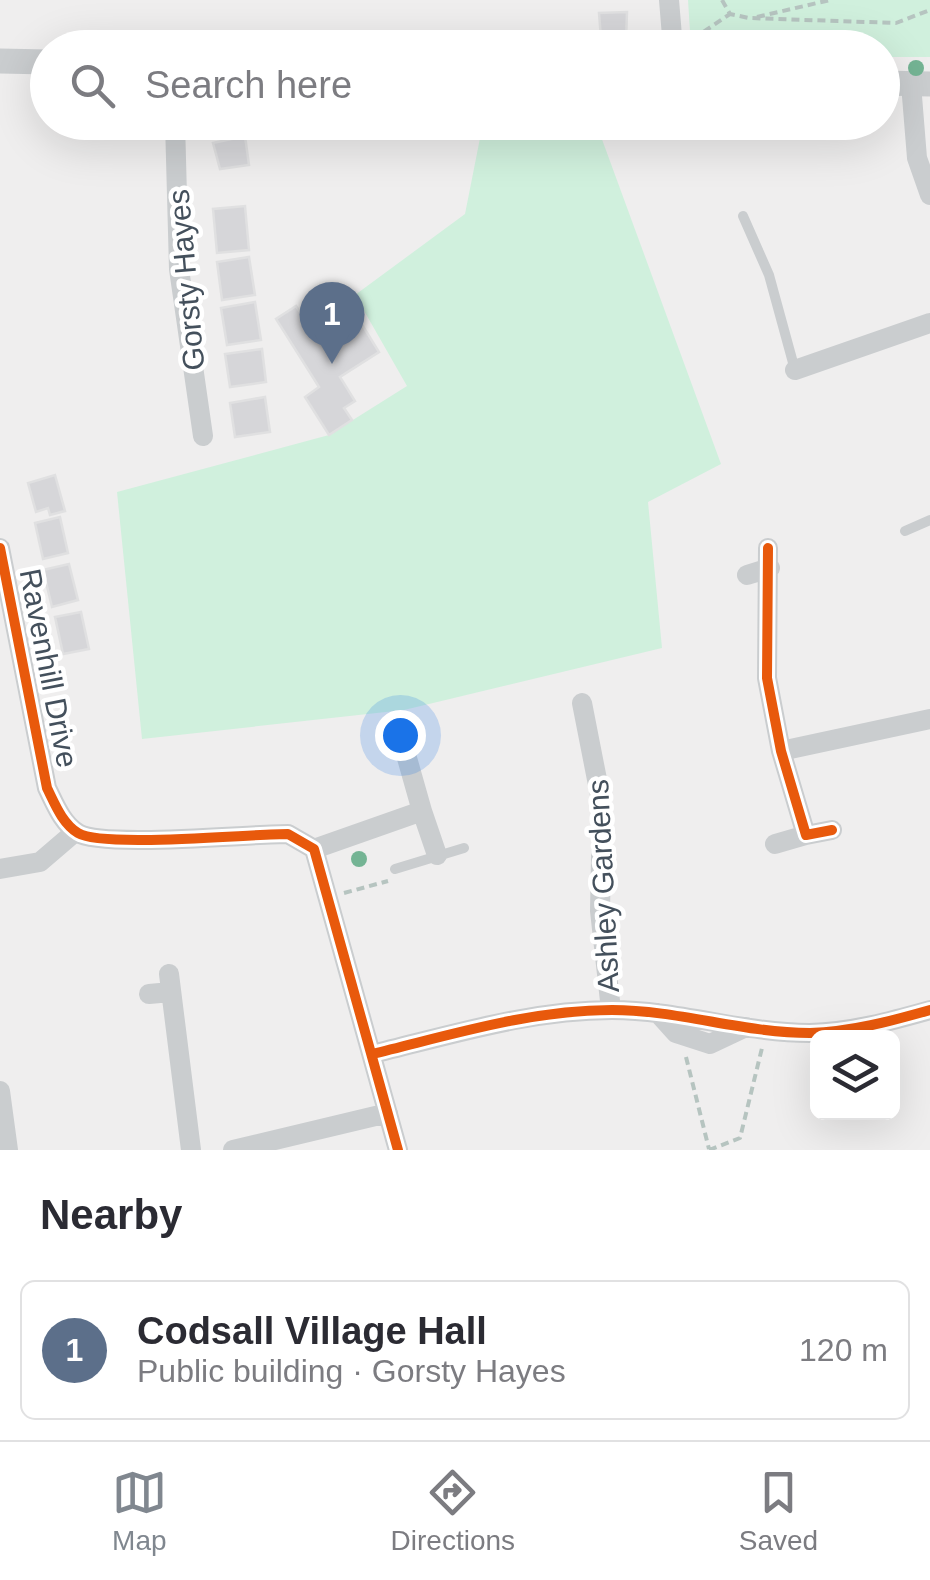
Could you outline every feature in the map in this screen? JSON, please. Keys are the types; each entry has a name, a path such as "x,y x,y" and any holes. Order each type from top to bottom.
{"street":[{"path":"669,0 673,30"},
{"path":"0,61 30,62"},
{"path":"920,84 917,158 930,196"},
{"name":"Gorsty Hayes","path":"175,140 179,269 203,436"},
{"path":"794,370 930,323"},
{"name":"Ravenhill Drive","path":"0,548 47,788 76,832"},
{"path":"747,575 769,558 767,678 781,751 806,836"},
{"name":"Ashley Gardens","path":"582,703 602,805 600,911 611,1010"},
{"path":"781,751 930,719"},
{"path":"405,751 438,856"},
{"path":"314,850 422,811"},
{"path":"775,844 832,830"},
{"path":"0,870 40,862 76,832 106,842 288,834 314,850 398,1150"},
{"path":"149,994 170,983 192,1150"},
{"path":"372,1054 507,1020 611,1010 746,1026 841,1031 930,1010"},
{"path":"0,1091 8,1150"},
{"path":"233,1150 388,1113"}],"lane":[{"path":"742,216 769,275 794,370"},
{"path":"905,532 930,520"},
{"path":"395,869 464,848"}],"path":[{"path":"722,0 730,14"},
{"path":"748,18 830,0"},
{"path":"705,30 730,14 748,18 896,23 930,10"},
{"path":"338,894 388,881"},
{"path":"684,1047 709,1150 740,1138 763,1043"}],"green space":[{"path":"688,0 930,0 930,57 900,57 900,30 690,30"},
{"path":"480,140 602,140 721,464 648,502 662,648 404,710 142,739 117,492 329,435 407,386 355,295 465,214"}],"building":[{"path":"627,12 626,30 600,30 599,13"},
{"path":"246,140 249,165 220,169 213,143"},
{"path":"245,206 249,250 217,253 213,209"},
{"path":"249,257 255,295 222,300 217,262"},
{"path":"333,299 338,306 347,300 379,352 340,377 355,401 344,408 352,420 329,435 305,397 319,387 276,319 296,306 304,318"},
{"path":"255,302 261,340 227,345 221,308"},
{"path":"262,349 266,382 230,387 225,354"},
{"path":"265,397 270,432 235,437 230,403"},
{"path":"55,475 65,511 50,515 48,508 36,512 28,483"},
{"path":"60,517 68,553 43,559 35,523"},
{"path":"69,564 78,600 52,607 43,570"},
{"path":"81,612 89,649 63,654 55,617"}],"cycle path":[{"path":"0,548 47,788 63,819 78,833 92,837 145,840 288,834 314,849 398,1150"},
{"path":"768,548 767,678 781,751 806,835 832,830"},
{"path":"372,1054 491,1025 581,1011 637,1011 810,1033 856,1028 930,1010"}],"place":[{"name":"Codsall Village Hall","path":"332,364"}]}
